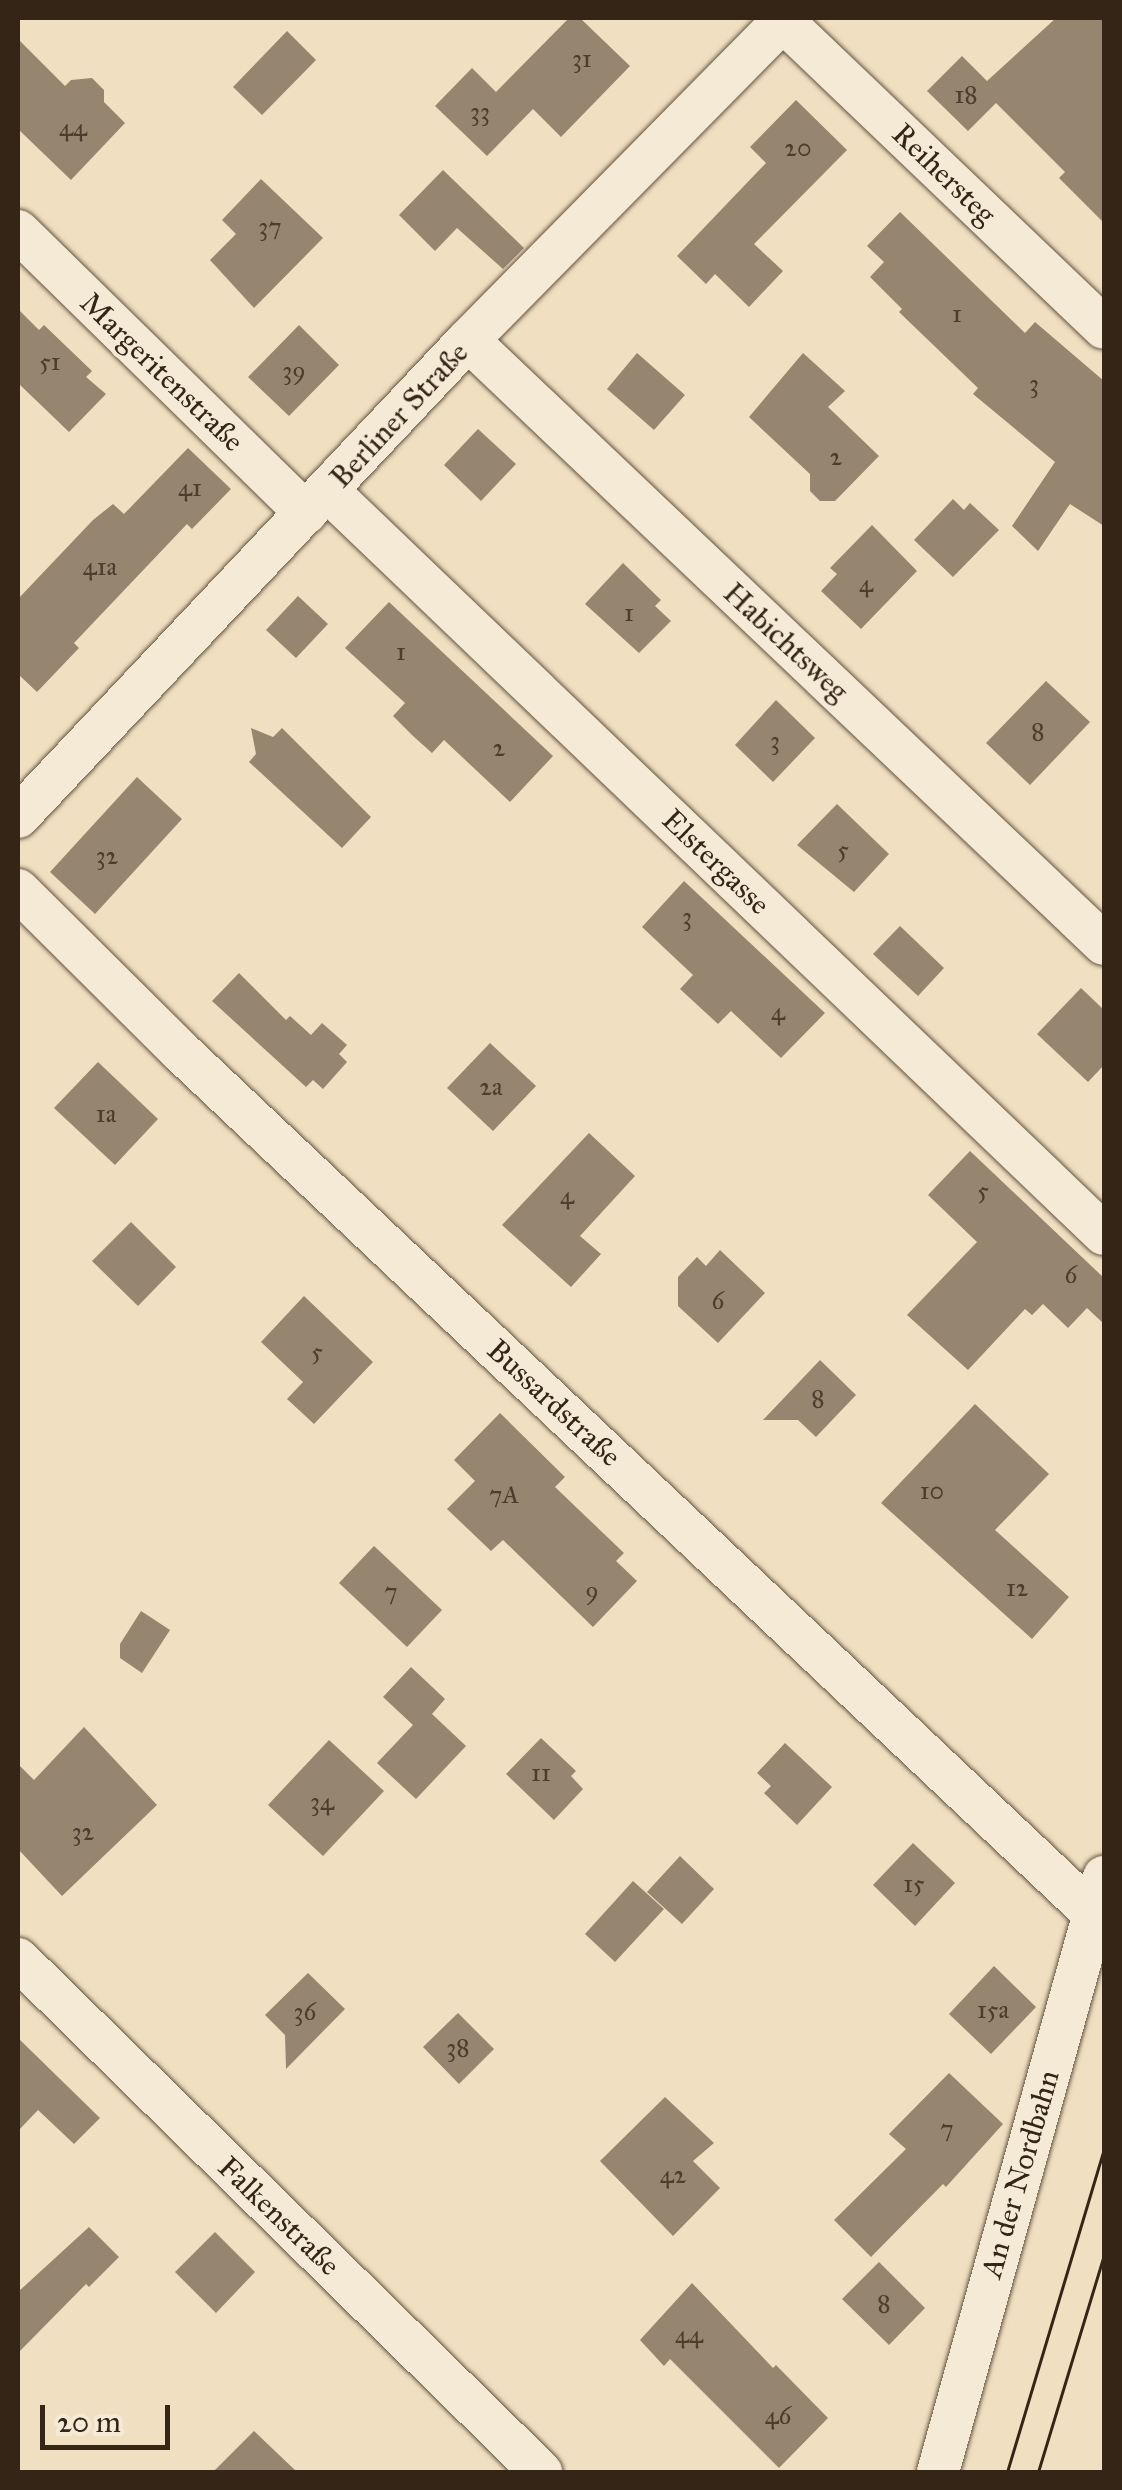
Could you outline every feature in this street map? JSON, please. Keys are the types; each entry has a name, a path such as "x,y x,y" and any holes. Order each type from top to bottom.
{"street":[{"name":"Reihersteg","path":"784,19 1104,328"},
{"name":"Berliner Straße","path":"18,817 468,340 784,19"},
{"name":"Margeritenstraße","path":"18,232 317,502"},
{"name":"Habichtsweg","path":"468,340 1104,944"},
{"name":"Elstergasse","path":"317,502 1104,1234"},
{"name":"Bussardstraße","path":"18,890 180,1050 1099,1895"},
{"name":"An der Nordbahn","path":"938,2472 1099,1895"},
{"name":"Falkenstraße","path":"18,1958 541,2472"}],"building":[{"path":"569,18 580,18 630,66 561,137 533,109 487,156 435,106 472,68 496,92"},
{"path":"1056,18 1104,18 1104,223 1059,178 1065,172 996,103 968,131 927,91 962,56 987,81"},
{"path":"287,31 316,60 262,115 233,87"},
{"path":"18,39 65,86 71,80 92,78 104,90 104,102 125,123 71,180 18,129"},
{"path":"796,100 847,150 754,244 783,271 749,307 715,274 706,284 677,256 766,163 750,147"},
{"path":"443,170 524,248 503,269 457,228 435,251 399,215"},
{"path":"261,179 323,238 254,308 210,260 236,234 222,220"},
{"path":"900,212 1025,333 1035,322 1104,381 1104,526 1070,504 1038,551 1012,526 1055,462 973,394 978,388 899,312 902,309 870,277 884,262 867,246"},
{"path":"18,309 39,330 44,325 92,371 86,377 106,394 69,432 18,383"},
{"path":"299,325 339,365 289,416 248,377"},
{"path":"637,353 685,395 654,430 607,389"},
{"path":"803,353 845,391 828,407 879,456 835,501 820,501 810,491 810,474 749,417"},
{"path":"478,429 516,464 481,501 444,465"},
{"path":"188,448 231,489 192,529 187,524 74,643 79,648 37,692 18,674 18,599 93,520 113,504 124,514"},
{"path":"953,499 964,510 970,503 999,530 953,577 914,540"},
{"path":"872,525 917,571 861,629 821,591 837,574 830,568"},
{"path":"623,563 661,600 655,606 671,621 639,653 585,604"},
{"path":"298,596 328,624 296,658 266,630"},
{"path":"389,602 553,756 510,802 444,740 432,753 413,736 393,716 405,703 345,648"},
{"path":"1046,681 1090,722 1030,785 986,743"},
{"path":"776,700 815,738 773,782 735,745"},
{"path":"251,728 273,737 282,728 371,817 342,848 249,762 256,754"},
{"path":"137,777 182,819 95,914 50,872"},
{"path":"837,804 889,854 854,892 797,845"},
{"path":"684,881 825,1013 781,1058 731,1011 718,1024 680,989 693,975 642,927"},
{"path":"900,926 944,968 918,996 873,954"},
{"path":"239,973 286,1020 290,1016 311,1035 322,1023 347,1045 339,1054 347,1062 323,1089 313,1080 306,1087 212,1001"},
{"path":"1081,988 1104,1010 1104,1065 1088,1082 1037,1034"},
{"path":"490,1043 536,1086 493,1131 447,1088"},
{"path":"98,1062 158,1119 115,1165 54,1108"},
{"path":"589,1133 635,1176 580,1236 601,1254 571,1287 502,1225"},
{"path":"970,1151 1104,1278 1104,1324 1087,1308 1068,1328 1043,1304 1032,1315 1025,1309 968,1370 907,1315 977,1242 928,1195"},
{"path":"131,1222 176,1267 138,1306 92,1261"},
{"path":"720,1250 765,1293 718,1343 678,1306 678,1277 697,1257 706,1266"},
{"path":"304,1296 373,1362 314,1424 287,1399 303,1382 261,1342"},
{"path":"820,1360 856,1395 816,1437 798,1420 763,1420"},
{"path":"975,1404 1049,1474 995,1530 1069,1597 1032,1639 881,1503"},
{"path":"500,1413 565,1477 555,1487 624,1553 616,1561 637,1581 593,1627 503,1540 491,1551 447,1509 475,1481 454,1460"},
{"path":"374,1546 442,1610 407,1647 339,1583"},
{"path":"141,1611 170,1630 142,1673 120,1658 120,1644"},
{"path":"411,1667 445,1699 432,1714 466,1746 416,1799 377,1763 413,1725 383,1697"},
{"path":"84,1727 157,1805 62,1896 18,1849 18,1764 34,1780"},
{"path":"541,1738 576,1771 571,1776 583,1789 554,1820 506,1774"},
{"path":"329,1740 384,1791 323,1856 268,1805"},
{"path":"785,1743 832,1787 797,1825 764,1793 771,1786 757,1773"},
{"path":"913,1843 955,1883 915,1926 873,1885"},
{"path":"680,1856 714,1889 682,1924 647,1892"},
{"path":"633,1881 664,1909 615,1962 585,1934"},
{"path":"994,1966 1036,2007 991,2054 949,2014"},
{"path":"308,1973 345,2009 286,2069 285,2035 265,2015"},
{"path":"458,2013 494,2049 459,2084 423,2047"},
{"path":"18,2038 100,2118 74,2144 38,2110 18,2131"},
{"path":"949,2073 1003,2124 946,2187 943,2184 871,2257 834,2220 906,2149 889,2134"},
{"path":"665,2097 714,2143 693,2161 720,2188 673,2236 600,2161"},
{"path":"89,2227 119,2257 89,2287 86,2284 18,2353 18,2292"},
{"path":"215,2232 255,2272 216,2313 175,2272"},
{"path":"879,2262 925,2308 889,2345 842,2299"},
{"path":"692,2283 773,2368 776,2365 828,2418 779,2468 670,2359 664,2366 640,2340"},
{"path":"254,2431 297,2472 213,2472"}],"tram line":[{"path":"1007,2472 1104,2149"},
{"path":"1038,2472 1104,2255"}]}
